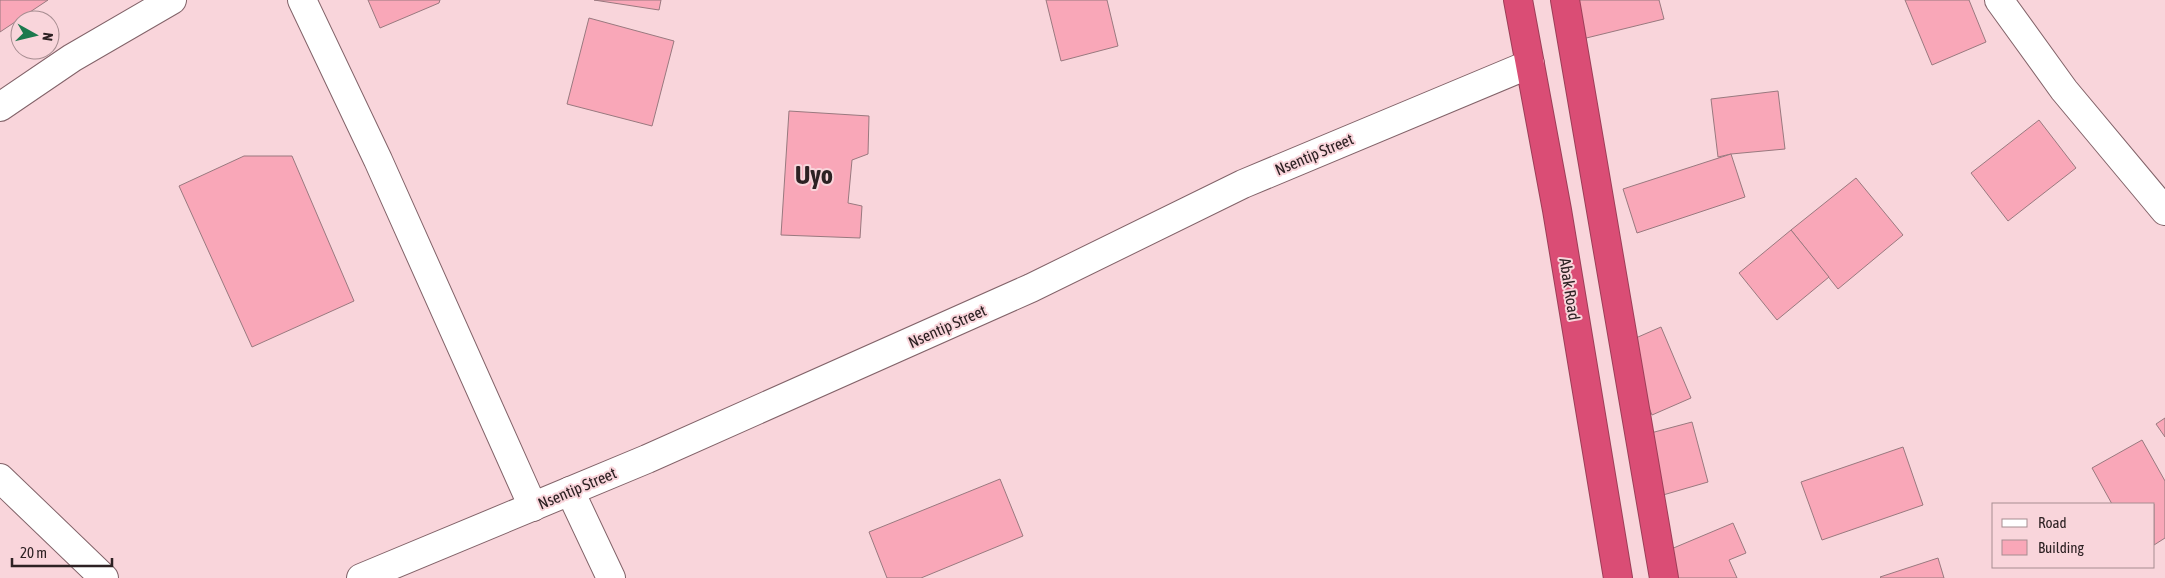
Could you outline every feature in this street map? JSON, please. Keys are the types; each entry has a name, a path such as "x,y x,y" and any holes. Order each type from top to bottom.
{"highway":[{"name":"Abak Road","path":"1518,0 1557,210 1618,578"},
{"path":"1565,0 1581,83 1664,578"}],"street":[{"path":"0,106 72,58 172,0"},
{"path":"302,0 378,160 533,506"},
{"path":"1999,0 2064,90 2165,211"},
{"name":"Nsentip Street","path":"361,578 570,492 1031,288 1243,184 1530,64"},
{"path":"0,478 104,578"},
{"path":"570,492 611,578"}],"building":[{"path":"0,0 48,0 33,10 10,10 10,25 0,32"},
{"path":"368,0 440,0 439,3 380,28"},
{"path":"594,0 661,0 659,10"},
{"path":"1046,0 1107,0 1118,46 1061,61"},
{"path":"1560,0 1659,0 1664,19 1570,42"},
{"path":"1905,0 1969,0 1986,42 1932,65"},
{"path":"589,18 674,41 652,126 567,104"},
{"path":"1778,91 1785,149 1718,157 1711,99"},
{"path":"789,111 869,116 868,154 852,160 848,203 862,206 860,238 781,235"},
{"path":"2039,120 2076,168 2008,221 1971,173"},
{"path":"1731,154 1745,197 1637,233 1623,189"},
{"path":"244,156 292,156 354,301 252,347 179,186"},
{"path":"1856,178 1903,235 1838,289 1791,230"},
{"path":"1791,230 1829,277 1777,320 1739,273"},
{"path":"1661,327 1691,398 1652,415 1622,344"},
{"path":"2165,418 2165,437 2156,424"},
{"path":"1692,422 1708,482 1663,495 1647,434"},
{"path":"2142,440 2165,481 2165,538 2155,544 2155,503 2111,503 2092,468"},
{"path":"1903,447 1923,505 1822,540 1801,482"},
{"path":"1000,479 1023,536 921,578 887,578 869,532"},
{"path":"1733,523 1746,553 1729,560 1737,578 1675,578 1664,552"},
{"path":"1938,558 1944,578 1880,577"}],"district":[{"name":"Uyo","path":"814,175"}]}
